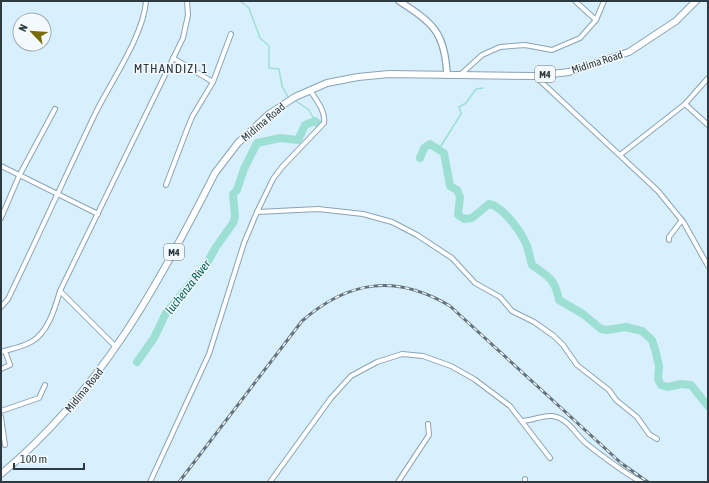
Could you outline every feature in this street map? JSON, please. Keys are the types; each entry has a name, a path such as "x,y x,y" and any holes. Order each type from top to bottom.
{"main road":[{"name":"Midima Road","path":"1,474 34,445 64,415 117,348 154,290 215,173 238,143 269,114 310,90 327,83 358,76 394,74 534,76 570,72 630,52 676,21 696,1"}],"street":[{"path":"1,307 8,299 95,114 137,34 146,1"},
{"path":"1,369 10,365 3,351 33,341 41,333 53,313 60,291 173,58 186,26 187,1"},
{"path":"399,1 417,13 435,29 446,55 447,75"},
{"path":"576,1 596,20"},
{"path":"460,75 475,60 490,50 518,44 552,50 580,38 596,20 604,1"},
{"path":"166,185 178,149 190,122 214,82 231,34"},
{"path":"173,58 214,82"},
{"path":"534,76 658,191 682,220 696,241 708,266"},
{"path":"620,155 685,104 708,78"},
{"path":"150,482 209,354 244,243 257,212 273,179 282,167 324,122 325,117 323,112 310,90"},
{"path":"685,104 708,125"},
{"path":"1,218 19,176 55,109"},
{"path":"1,166 98,214"},
{"path":"257,212 318,209 364,214 392,222 417,235 452,258 475,283 500,297 512,311 534,322 554,336 563,345 577,365 609,390 616,400 637,417 649,434 658,439"},
{"path":"669,240 669,237 682,220"},
{"path":"60,291 117,348"},
{"path":"270,482 331,398 351,376 377,362 402,354 423,356 451,366 474,378 510,406 550,458"},
{"path":"1,411 39,398 45,385"},
{"path":"1,416 5,445"},
{"path":"522,421 533,420 545,416 554,416 574,429 586,444 642,482"},
{"path":"398,482 429,435 428,424"}],"waterway":[{"path":"240,1 249,8 260,38 269,46 269,68 279,69 282,86 288,97"},
{"path":"439,149 461,114 459,107 466,103 476,89 483,88"},
{"path":"296,101 309,110 315,121"},
{"name":"luchenza River","path":"137,362 154,338 166,313 207,263 233,223 235,217 233,194 237,190 244,169 257,143 280,138 298,140 305,125 315,121 320,125"},
{"path":"420,158 424,148 430,144 444,153 450,186 457,190 460,197 458,215 464,219 472,218 489,204 500,210 506,215 521,234 527,246 532,265 547,275 555,287 559,300 583,314 601,329 607,330 626,327 642,331 652,340 659,366 658,379 661,385 668,387 681,384 691,385 708,406"}],"railway":[{"path":"179,482 302,321 320,307 337,297 355,290 373,286 392,286 411,289 450,306 621,463 648,482"}],"district":[{"name":"MTHANDIZI 1","path":"171,68"}]}
